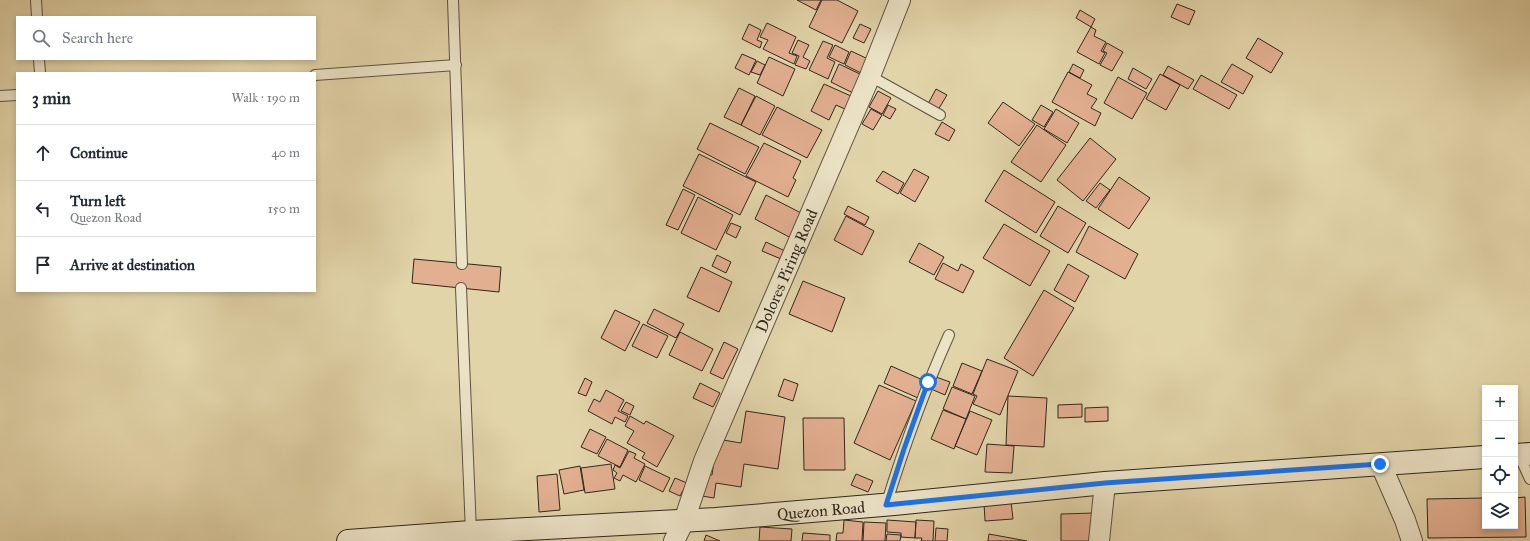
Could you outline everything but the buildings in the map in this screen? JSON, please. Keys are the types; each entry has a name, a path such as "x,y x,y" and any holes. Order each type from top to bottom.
{"main road":[{"name":"Quezon Road","path":"348,541 471,532 684,521 886,505 1105,483 1482,457"}],"street":[{"name":"Dolores Piring Road","path":"674,541 684,521 704,461 870,76 900,0"},
{"path":"1380,464 1405,520 1412,541"},
{"path":"1099,541 1105,483"}],"lane":[{"path":"36,0 36,16"},
{"path":"453,0 462,264"},
{"path":"39,60 40,72"},
{"path":"316,75 456,65"},
{"path":"870,76 940,115"},
{"path":"0,96 16,95"},
{"path":"461,288 471,532"},
{"path":"886,505 928,382 949,335"},
{"path":"1521,455 1530,479"}],"route":[{"path":"928,382 886,505 1105,483 1380,464"}]}
